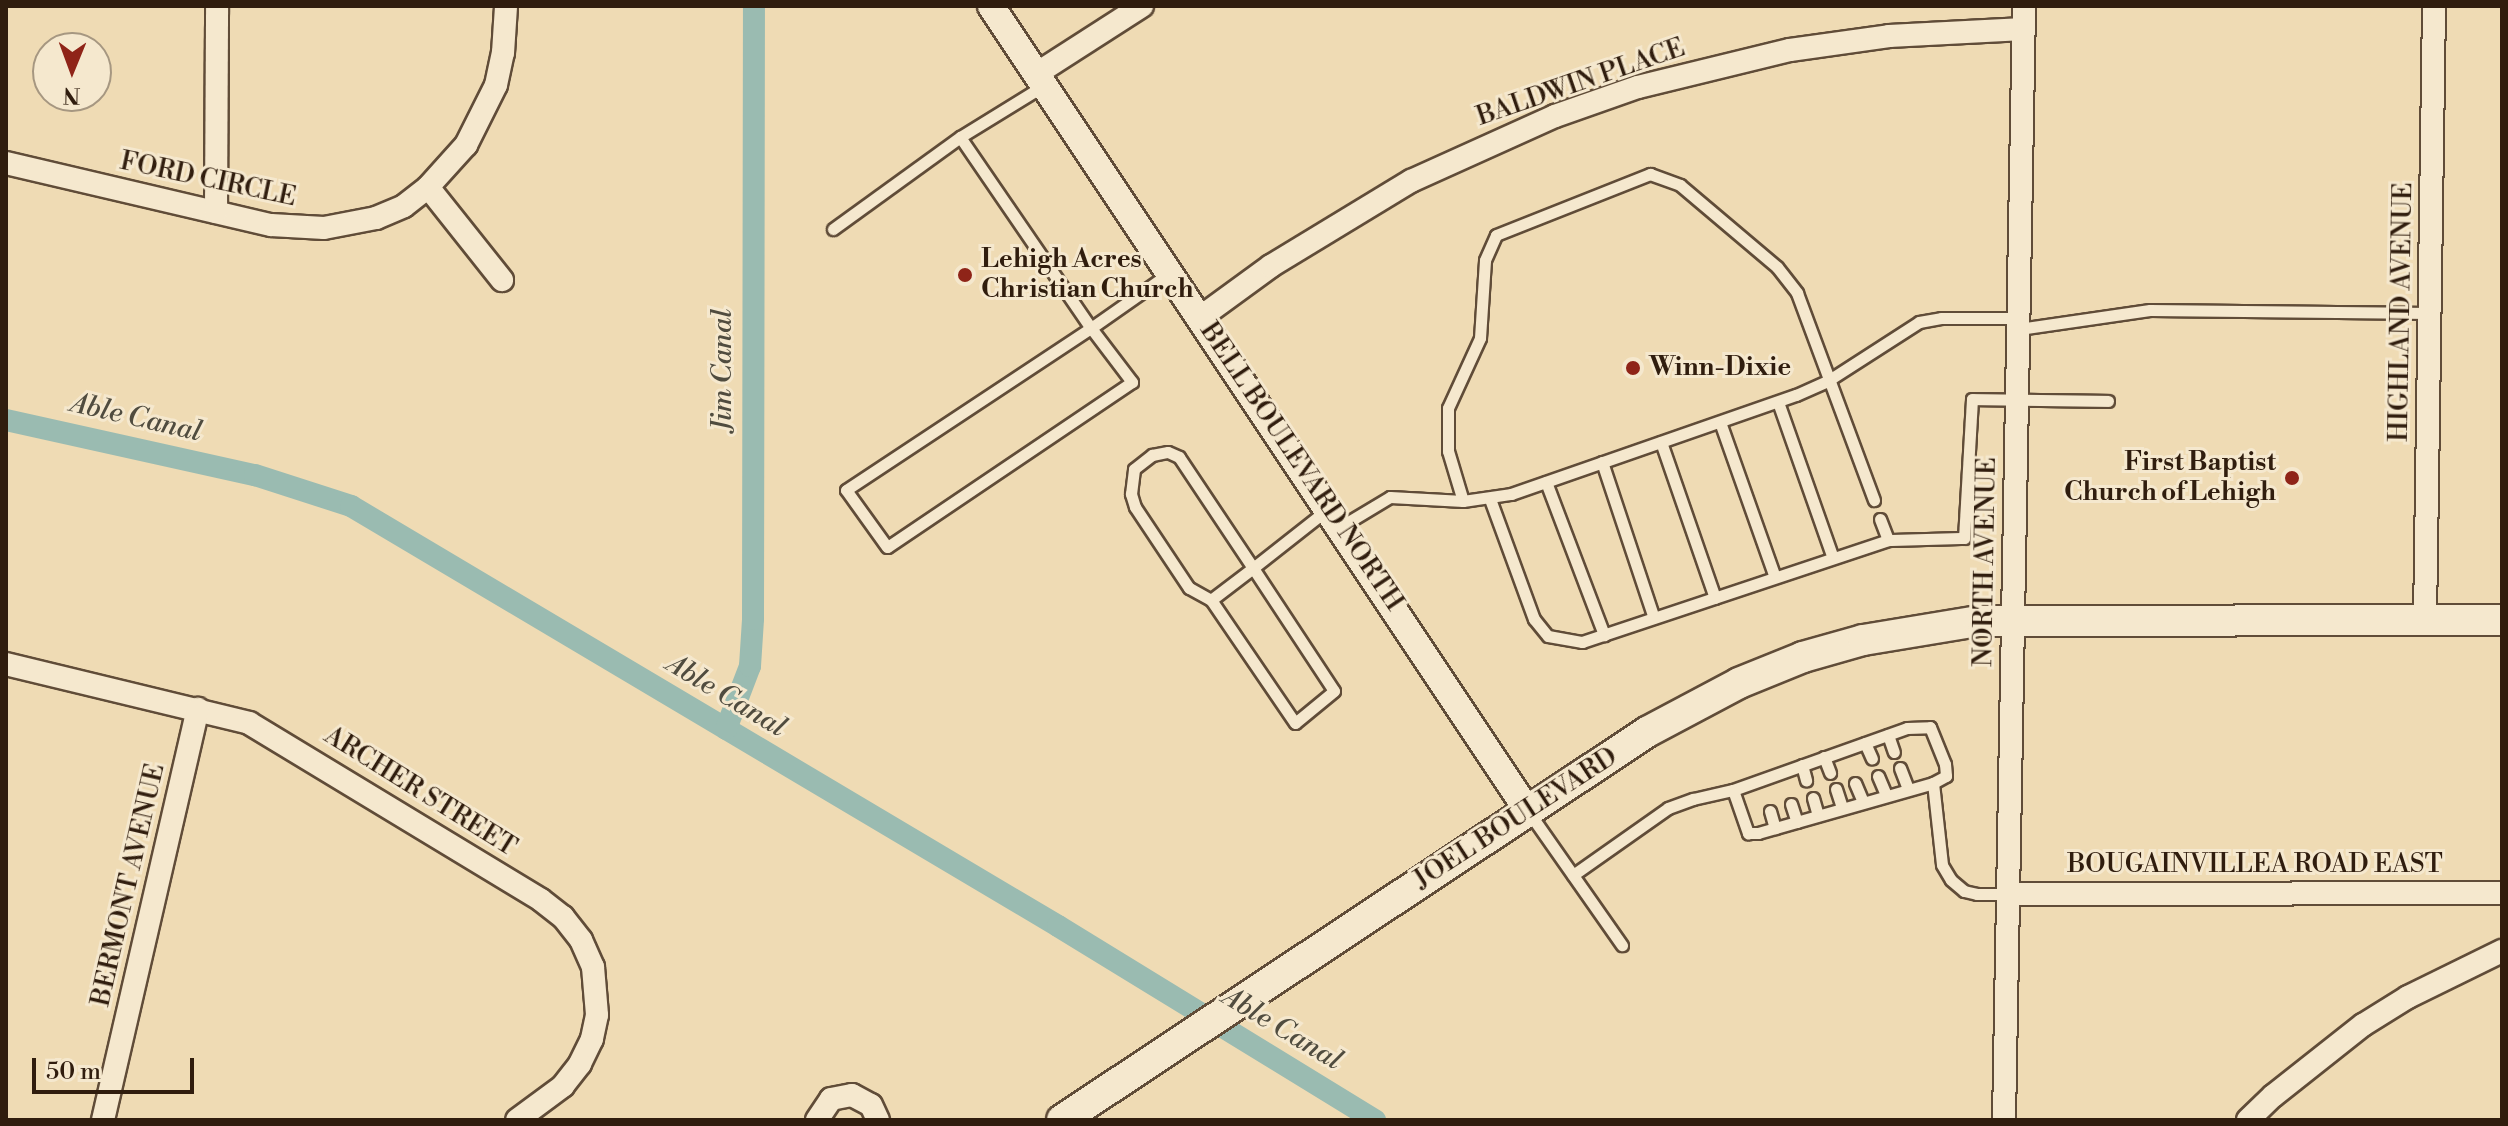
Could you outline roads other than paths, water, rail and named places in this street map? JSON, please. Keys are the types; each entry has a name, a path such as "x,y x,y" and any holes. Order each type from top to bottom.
{"main road":[{"name":"JOEL BOULEVARD","path":"1062,1120 1677,714 1739,683 1803,657 1923,628 2013,620 2502,620"}],"street":[{"path":"216,212 217,6"},
{"name":"FORD CIRCLE","path":"6,163 271,225 324,228 376,218 404,206 428,187 452,163 484,115 503,53 506,6"},
{"name":"BELL BOULEVARD NORTH","path":"991,6 1528,811"},
{"path":"1040,80 1142,6"},
{"name":"NORTH AVENUE","path":"2004,1120 2024,6"},
{"name":"HIGHLAND AVENUE","path":"2425,620 2434,6"},
{"name":"BALDWIN PLACE","path":"1201,317 1271,266 1397,189 1478,148 1555,116 1638,87 1790,50 1889,36 2024,29"},
{"path":"428,187 502,280"},
{"name":"ARCHER STREET","path":"6,664 249,723 275,735 541,900 581,940 595,979 597,1015 592,1039 580,1064 563,1086 517,1120"},
{"name":"BERMONT AVENUE","path":"103,1120 198,709"},
{"name":"BOUGAINVILLEA ROAD EAST","path":"2007,894 2502,893"},
{"path":"2248,1120 2273,1096 2363,1025 2408,997 2502,951"},
{"path":"817,1120 831,1099 852,1095 871,1105 878,1120"}],"lane":[{"path":"833,229 1040,80"},
{"path":"960,137 1091,328 1132,382 887,547 846,490 1091,328 1171,272"},
{"path":"1463,501 1448,451 1448,408 1480,338 1485,260 1496,235 1650,174 1680,185 1777,267 1797,293 1874,500"},
{"path":"1211,600 1253,568 1334,518 1390,497 1463,501 1490,499 1546,482 1778,402 1829,380 1919,322 1941,318 2019,323 2150,310 2430,313"},
{"path":"1490,499 1534,619 1548,636 1582,642 1888,540 1964,538 1972,399 2108,401"},
{"path":"1778,402 1833,558"},
{"path":"1720,422 1775,577"},
{"path":"1661,442 1715,598"},
{"path":"1168,452 1179,457 1334,691 1295,723 1211,600 1189,588 1135,507 1131,494 1134,469 1152,455 1168,452"},
{"path":"1602,462 1654,618"},
{"path":"1546,482 1604,635"},
{"path":"1880,519 1888,540"},
{"path":"1573,875 1668,808 1733,790 1907,728 1930,727 1945,764 1946,776 1933,783 1748,833 1733,790"},
{"path":"1888,735 1894,752"},
{"path":"1865,743 1872,759"},
{"path":"1843,751 1848,765"},
{"path":"1824,757 1830,773"},
{"path":"1802,765 1806,780"},
{"path":"1900,768 1908,789"},
{"path":"1781,772 1786,786"},
{"path":"1878,776 1886,795"},
{"path":"1760,779 1765,794"},
{"path":"1855,783 1863,802"},
{"path":"1933,783 1942,865 1951,880 1964,891 2007,894"},
{"path":"1836,789 1842,808"},
{"path":"1813,798 1818,815"},
{"path":"1791,804 1797,822"},
{"path":"1528,811 1622,945"},
{"path":"1770,811 1775,828"}],"waterway":[{"name":"Jim Canal","path":"726,729 750,666 753,619 754,6"},
{"name":"Able Canal","path":"6,420 255,475 351,506 1058,926 1375,1120"}],"place":[{"name":"Lehigh Acres Christian Church","path":"965,275"},
{"name":"Winn-Dixie","path":"1633,368"},
{"name":"First Baptist Church of Lehigh","path":"2292,478"}]}
